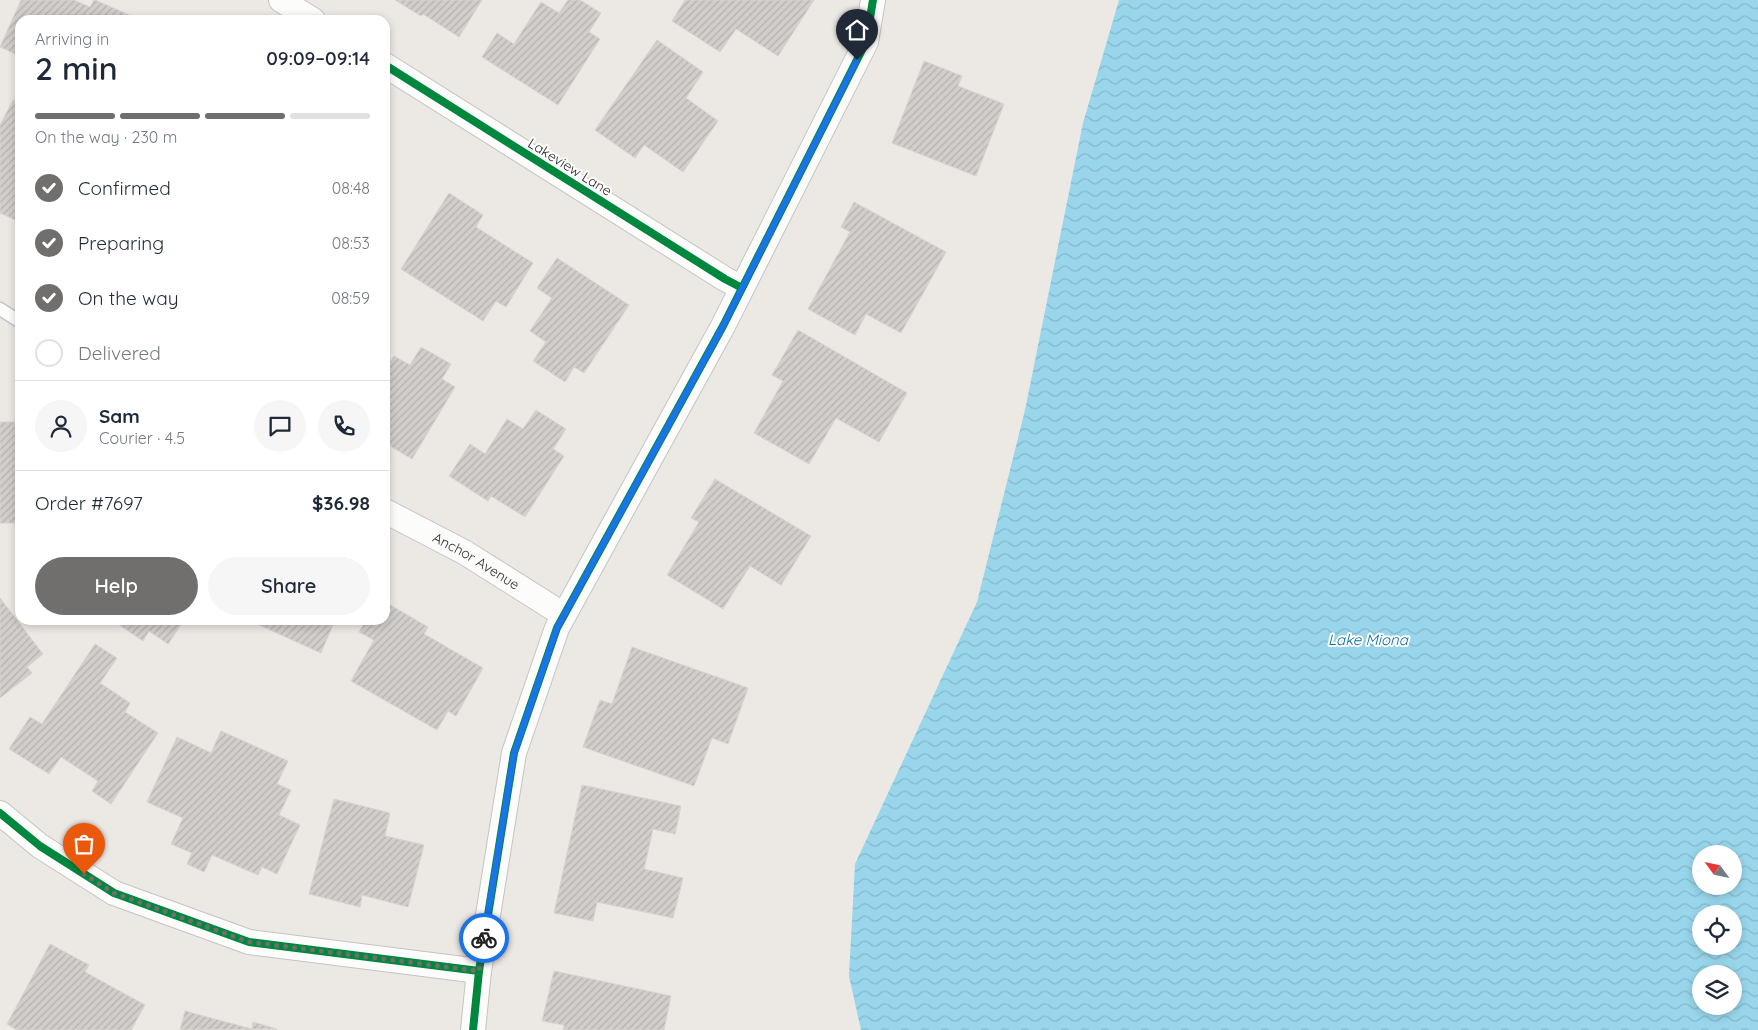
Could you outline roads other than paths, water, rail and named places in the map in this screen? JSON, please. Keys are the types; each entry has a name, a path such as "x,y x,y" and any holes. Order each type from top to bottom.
{"street":[{"path":"281,0 305,15"},
{"path":"473,1030 479,971 514,753 557,628 723,326 866,42 873,0"},
{"name":"Lakeview Lane","path":"390,69 742,288"},
{"name":"Anchor Avenue","path":"390,514 464,552 564,615"},
{"path":"0,813 40,846 114,893 249,942 479,971"}],"lane":[{"path":"0,309 15,318"}],"water":[{"name":"Lake Miona","path":"1119,0 1758,0 1758,1030 861,1030 849,976 855,864 977,602 1025,410 1083,123"}]}
